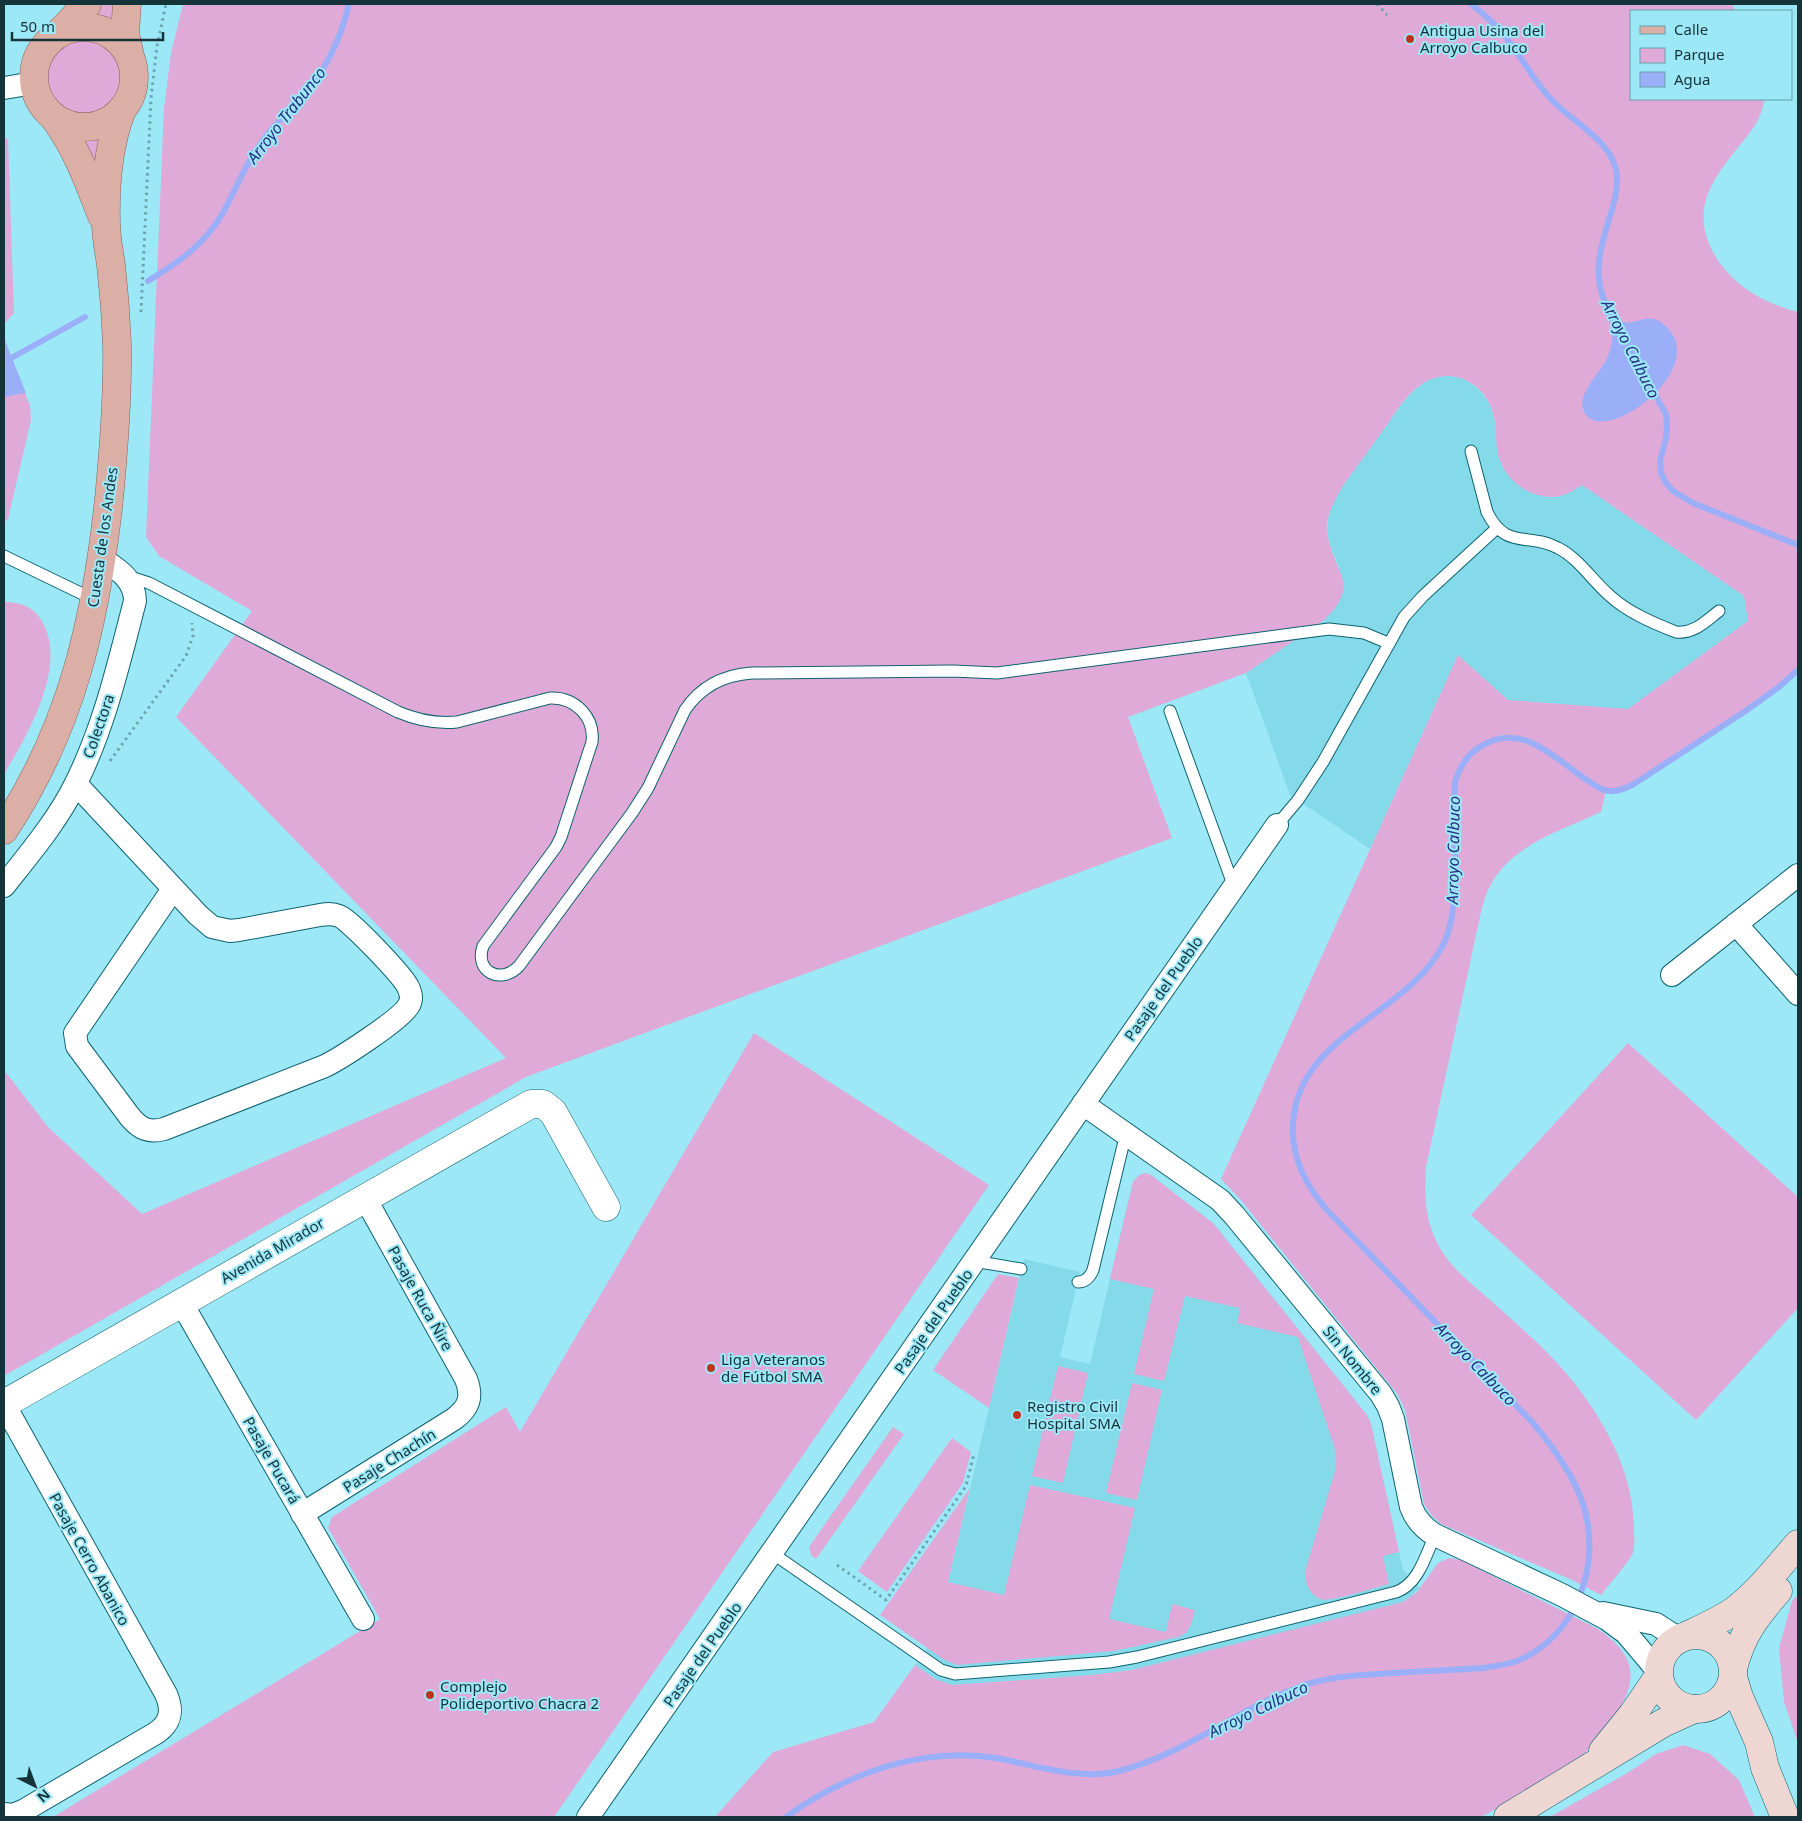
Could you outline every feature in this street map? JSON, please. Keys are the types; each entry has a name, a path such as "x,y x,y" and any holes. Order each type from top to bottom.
{"main road":[{"path":"87,4 47,43 39,54 34,68 34,82 38,97 45,109 56,119 68,125 82,128 96,126 110,120 121,112 129,100 134,86 134,72 125,33 128,4"},
{"path":"58,34 72,28 100,29 113,36 124,46 131,58"},
{"name":"Cuesta de los Andes","path":"4,830 23,801 61,722 75,681 95,600 111,474 116,381 115,307 106,225 110,154 112,139 121,112"},
{"name":"Cuesta de los Andes","path":"56,119 78,156 106,225"},
{"path":"1570,1779 1623,1727 1659,1674 1662,1656 1666,1649 1683,1637 1722,1618 1744,1603 1762,1586 1798,1544"},
{"path":"1508,1817 1663,1723 1696,1709 1706,1708 1720,1700 1730,1686 1740,1643 1747,1630 1798,1567"},
{"path":"1683,1637 1702,1635 1717,1641 1728,1653 1739,1697 1760,1746 1765,1768 1785,1817"},
{"path":"1659,1674 1664,1692 1670,1698 1677,1704 1719,1716 1731,1724 1765,1768"}],"street":[{"path":"4,88 34,82"},
{"path":"101,558 126,576"},
{"name":"Colectora","path":"4,886 50,826 76,784 87,759 104,711 135,600 133,588 126,576"},
{"path":"76,784 204,922 221,930 239,930 320,915 339,916 354,927 405,982 411,993 409,1006 398,1017 342,1057 325,1066 164,1129 152,1131 140,1128 77,1046 74,1033 173,889"},
{"name":"Pasaje del Pueblo","path":"588,1817 1277,825"},
{"path":"1672,975 1798,875"},
{"path":"1736,924 1798,994"},
{"name":"Avenida Mirador","path":"4,1404 524,1106 537,1103 543,1104 548,1108 556,1118 606,1207"},
{"name":"Sin Nombre","path":"1083,1104 1206,1189 1224,1204 1385,1399 1393,1419 1414,1514 1423,1527 1607,1619 1626,1633 1659,1674"},
{"name":"Pasaje Ruca Ñire","path":"365,1198 466,1379 470,1400"},
{"name":"Pasaje Pucará","path":"181,1302 363,1618"},
{"name":"Pasaje Chachín","path":"302,1514 454,1419 467,1408 470,1400"},
{"name":"Pasaje Cerro Abanico","path":"4,1404 166,1694 169,1702 170,1717 167,1723 156,1733 23,1811 13,1815 4,1814"},
{"name":"Sin Nombre","path":"1593,1611 1656,1624 1683,1637"}],"lane":[{"path":"1470,451 1487,512 1497,528 1511,537 1558,548 1616,602 1632,612 1676,632 1684,633 1691,631 1719,611"},
{"path":"1277,825 1298,800 1324,762 1404,617 1413,606 1497,528"},
{"path":"4,556 95,600"},
{"path":"126,576 149,583 392,709 421,720 445,723 457,722 550,698 566,700 580,708 590,721 593,735 592,742 561,837 551,855 483,946 481,956 484,966 498,976 510,974 519,966 632,813 648,788 692,699 708,686 727,676 752,673 953,671 997,674 1329,629 1364,633 1388,643"},
{"path":"1170,710 1234,886"},
{"path":"1078,1282 1085,1281 1093,1270 1126,1133"},
{"path":"974,1261 1021,1269"},
{"path":"772,1553 941,1670 950,1674 959,1674 1104,1662 1136,1657 1396,1592 1406,1588 1413,1581 1436,1535"}],"path":[{"path":"1377,4 1387,15"},
{"path":"837,1565 886,1600 966,1486 974,1454"}],"shaded area":[{"path":"1445,375 1459,377 1471,383 1481,392 1493,413 1495,426 1541,496 1556,497 1569,493 1582,485 1744,596 1748,621 1628,709 1508,700 1458,655 1370,849 1290,795 1246,673 1323,621 1339,567 1330,545 1327,529 1329,514 1335,499 1405,400 1418,387 1432,378"},
{"path":"1146,1173 1213,1223 1367,1415 1371,1424 1403,1570 1420,1588 1408,1599 1398,1604 1132,1670 1092,1675 952,1685 940,1682 915,1665 935,1638 1024,1259 1080,1272 1060,1357 1090,1364 1132,1185 1137,1177"}],"green space":[{"path":"99,4 114,4 113,25 87,16"},
{"path":"183,4 1732,4 1735,10 1630,10 1630,100 1764,100 1756,124 1719,173 1711,187 1706,200 1704,215 1705,229 1710,245 1727,272 1744,288 1764,300 1798,312 1798,670 1779,687 1744,712 1634,784 1619,790 1606,791 1601,812 1537,841 1509,862 1497,875 1487,892 1481,912 1426,1167 1425,1189 1428,1219 1444,1255 1459,1272 1532,1338 1570,1377 1587,1400 1616,1450 1626,1476 1632,1503 1634,1548 1627,1562 1601,1595 1570,1579 1441,1524 1431,1515 1424,1504 1405,1410 1398,1395 1240,1199 1221,1179 1458,655 1508,700 1628,709 1748,621 1744,596 1582,485 1565,494 1554,497 1545,497 1519,486 1506,472 1501,463 1497,449 1493,413 1488,401 1481,391 1472,384 1451,376 1429,380 1410,395 1344,484 1335,500 1328,518 1327,530 1342,577 1343,586 1341,597 1335,608 1323,621 1246,673 1128,717 1172,838 526,1077 4,1376 4,1070 48,1127 142,1214 506,1058 176,717 252,611 159,556 146,537 164,108 171,53"},
{"path":"77,36 93,36 108,43 119,54 126,69 123,93 114,106 93,118 77,118 62,111 51,100 44,85 44,69 51,54 62,43"},
{"path":"105,136 98,168 83,140"},
{"path":"4,138 8,139 14,313 4,324"},
{"path":"4,338 30,406 31,420 8,519 4,522"},
{"path":"4,602 17,603 28,607 41,619 50,642 50,661 47,681 33,722 4,774"},
{"name":"Liga Veteranos de Fútbol SMA","path":"754,1033 989,1185 554,1817 53,1817 380,1619 328,1528 332,1517 506,1407 520,1432"},
{"path":"1628,1043 1798,1197 1798,1308 1696,1420 1471,1215"},
{"path":"1146,1173 1213,1223 1367,1415 1371,1424 1399,1552 1383,1556 1389,1584 1325,1600 1316,1597 1310,1591 1307,1584 1305,1572 1335,1471 1336,1455 1298,1337 1237,1323 1240,1308 1185,1296 1164,1381 1134,1374 1154,1289 1110,1279 1133,1182 1139,1175"},
{"path":"998,1274 1019,1278 989,1408 933,1370"},
{"path":"1058,1366 1088,1373 1063,1483 1032,1476"},
{"path":"1132,1383 1162,1390 1137,1500 1106,1493"},
{"path":"893,1427 904,1434 816,1559 811,1555 809,1547"},
{"path":"952,1438 971,1452 963,1483 887,1592 858,1571"},
{"path":"1030,1485 1135,1508 1109,1619 1166,1632 1172,1604 1195,1610 1186,1633 1178,1637 1114,1651 957,1665 943,1659 880,1615 970,1488 948,1582 1004,1595"},
{"path":"1449,1558 1461,1560 1598,1629 1613,1640 1623,1652 1629,1663 1631,1675 1625,1699 1617,1713 1585,1754 1542,1784 1481,1817 715,1817 773,1752 874,1722 915,1665 935,1679 952,1685 1092,1675 1132,1670 1403,1602 1417,1592 1438,1563"},
{"path":"1798,1595 1798,1743 1784,1702 1779,1648 1792,1601"},
{"path":"1683,1745 1710,1754 1739,1780 1755,1817 1550,1817 1629,1772 1656,1754"}],"water":[{"path":"1612,318 1627,322 1650,319 1662,323 1676,341 1676,361 1666,381 1649,399 1629,413 1609,421 1593,420 1583,409 1582,402 1587,389 1610,351"},
{"path":"4,338 26,393 4,397"}],"waterway":[{"name":"Arroyo Trabunco","path":"148,281 189,253 214,226 255,152 266,136 304,95 320,74 342,29 349,4"},
{"name":"Arroyo Calbuco","path":"1471,4 1504,35 1548,96 1601,143 1614,163 1617,175 1616,192 1601,248 1598,273 1603,296 1615,324"},
{"name":"Arroyo Trabunco","path":"4,362 85,317"},
{"name":"Arroyo Calbuco","path":"1651,388 1666,414 1666,438 1660,461 1661,473 1673,491 1693,503 1798,545"},
{"name":"Arroyo Calbuco","path":"786,1817 833,1788 859,1776 913,1760 940,1756 968,1755 996,1758 1073,1773 1104,1774 1119,1771 1165,1755 1252,1708 1308,1684 1356,1675 1483,1668 1505,1664 1517,1661 1538,1649 1556,1634 1570,1616 1580,1595 1587,1573 1588,1527 1583,1504 1574,1482 1555,1451 1533,1423 1318,1200 1301,1169 1294,1147 1293,1123 1299,1093 1314,1067 1334,1046 1406,989 1428,968 1444,943 1450,926 1455,886 1455,782 1463,764 1474,751 1485,744 1499,739 1512,738 1524,740 1548,752 1598,787 1608,791 1619,790 1634,784 1744,712 1779,687 1798,670"}],"place":[{"name":"Antigua Usina del Arroyo Calbuco","path":"1410,39"},
{"name":"Liga Veteranos de Fútbol SMA","path":"711,1368"},
{"name":"Registro Civil Hospital SMA","path":"1017,1415"},
{"name":"Complejo Polideportivo Chacra 2","path":"430,1695"}]}
